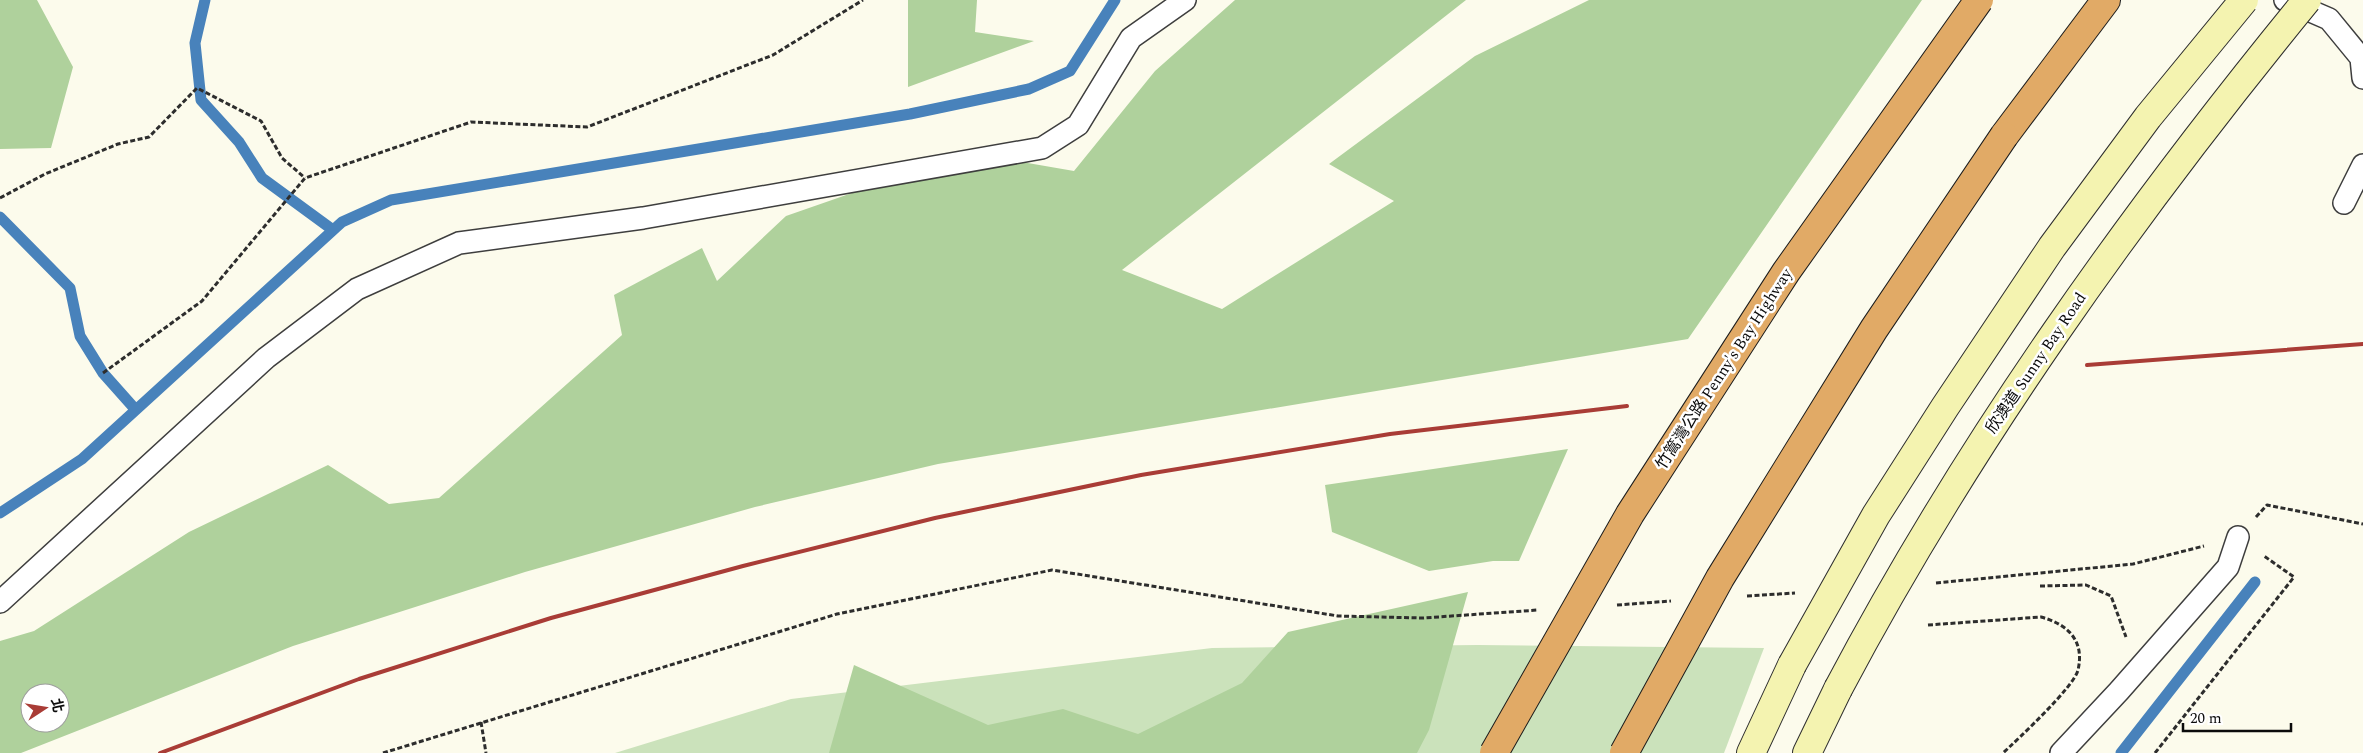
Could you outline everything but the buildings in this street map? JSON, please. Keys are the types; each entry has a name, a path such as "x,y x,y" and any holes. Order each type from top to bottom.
{"highway":[{"name":"竹篙灣公路 Penny's Bay Highway","path":"1494,753 1630,514 1651,481 1786,272 1979,0"},
{"path":"1624,753 1720,578 1874,329 2004,136 2106,0"}],"main road":[{"path":"1751,753 1792,665 1876,515 1944,407 2042,263 2148,117 2244,0"},
{"name":"欣澳道 Sunny Bay Road","path":"1807,753 1838,689 1883,605 1948,496 2019,387 2167,177 2307,0"}],"lane":[{"path":"0,602 266,358 357,289 459,243 643,218 1042,148 1078,125 1132,38 1185,0"},
{"path":"2285,0 2329,19 2361,58 2363,78"},
{"path":"2344,203 2363,165"},
{"path":"2061,753 2127,683 2228,567 2238,537"}],"path":[{"path":"103,373 202,301 305,178 471,122 587,127 773,55 863,0"},
{"path":"0,198 45,174 118,144 149,137 198,88 261,121 282,158 305,178"},
{"path":"1928,583 2133,564 2238,537 2267,504 2363,524"},
{"path":"2155,753 2294,577 2238,537"},
{"path":"384,753 837,614 1052,570 1338,616 1423,618 1542,610"},
{"path":"2040,586 2086,585 2111,596 2126,633 2127,683"},
{"path":"1740,596 1800,592"},
{"path":"1611,605 1681,600"},
{"path":"1928,625 2042,616 2058,621 2071,631 2079,652 2078,671 2060,696 2003,753"},
{"path":"481,722 486,753"}],"green space":[{"path":"0,0 37,0 73,67 51,148 0,149"},
{"path":"908,0 977,0 975,32 1034,41 908,87"},
{"path":"1235,0 1466,0 1122,270 1222,309 1394,201 1329,164 1475,56 1589,0 1922,0 1688,339 938,464 755,507 525,572 293,646 21,753 0,753 0,641 34,631 189,532 328,465 389,504 439,498 622,335 614,295 702,248 717,281 786,216 875,185 1022,162 1074,171 1155,71"},
{"path":"1568,449 1519,561 1493,561 1429,571 1332,532 1325,485"},
{"path":"1468,592 1429,730 1417,753 829,753 854,665 988,725 1063,709 1138,734 1242,683 1288,632"},
{"path":"1478,645 1764,648 1724,753 615,753 791,699 1212,648"}],"waterway":[{"path":"205,0 195,43 201,100 239,142 262,178 333,230"},
{"path":"0,513 82,459 342,222 391,200 910,114 1029,89 1070,71 1115,0"},
{"path":"0,217 70,288 80,336 103,373 135,409"},
{"path":"2121,753 2255,582"}],"railway":[{"path":"2087,365 2363,344"},
{"path":"160,753 359,679 551,618 743,566 935,518 1141,475 1390,434 1627,406"}]}
